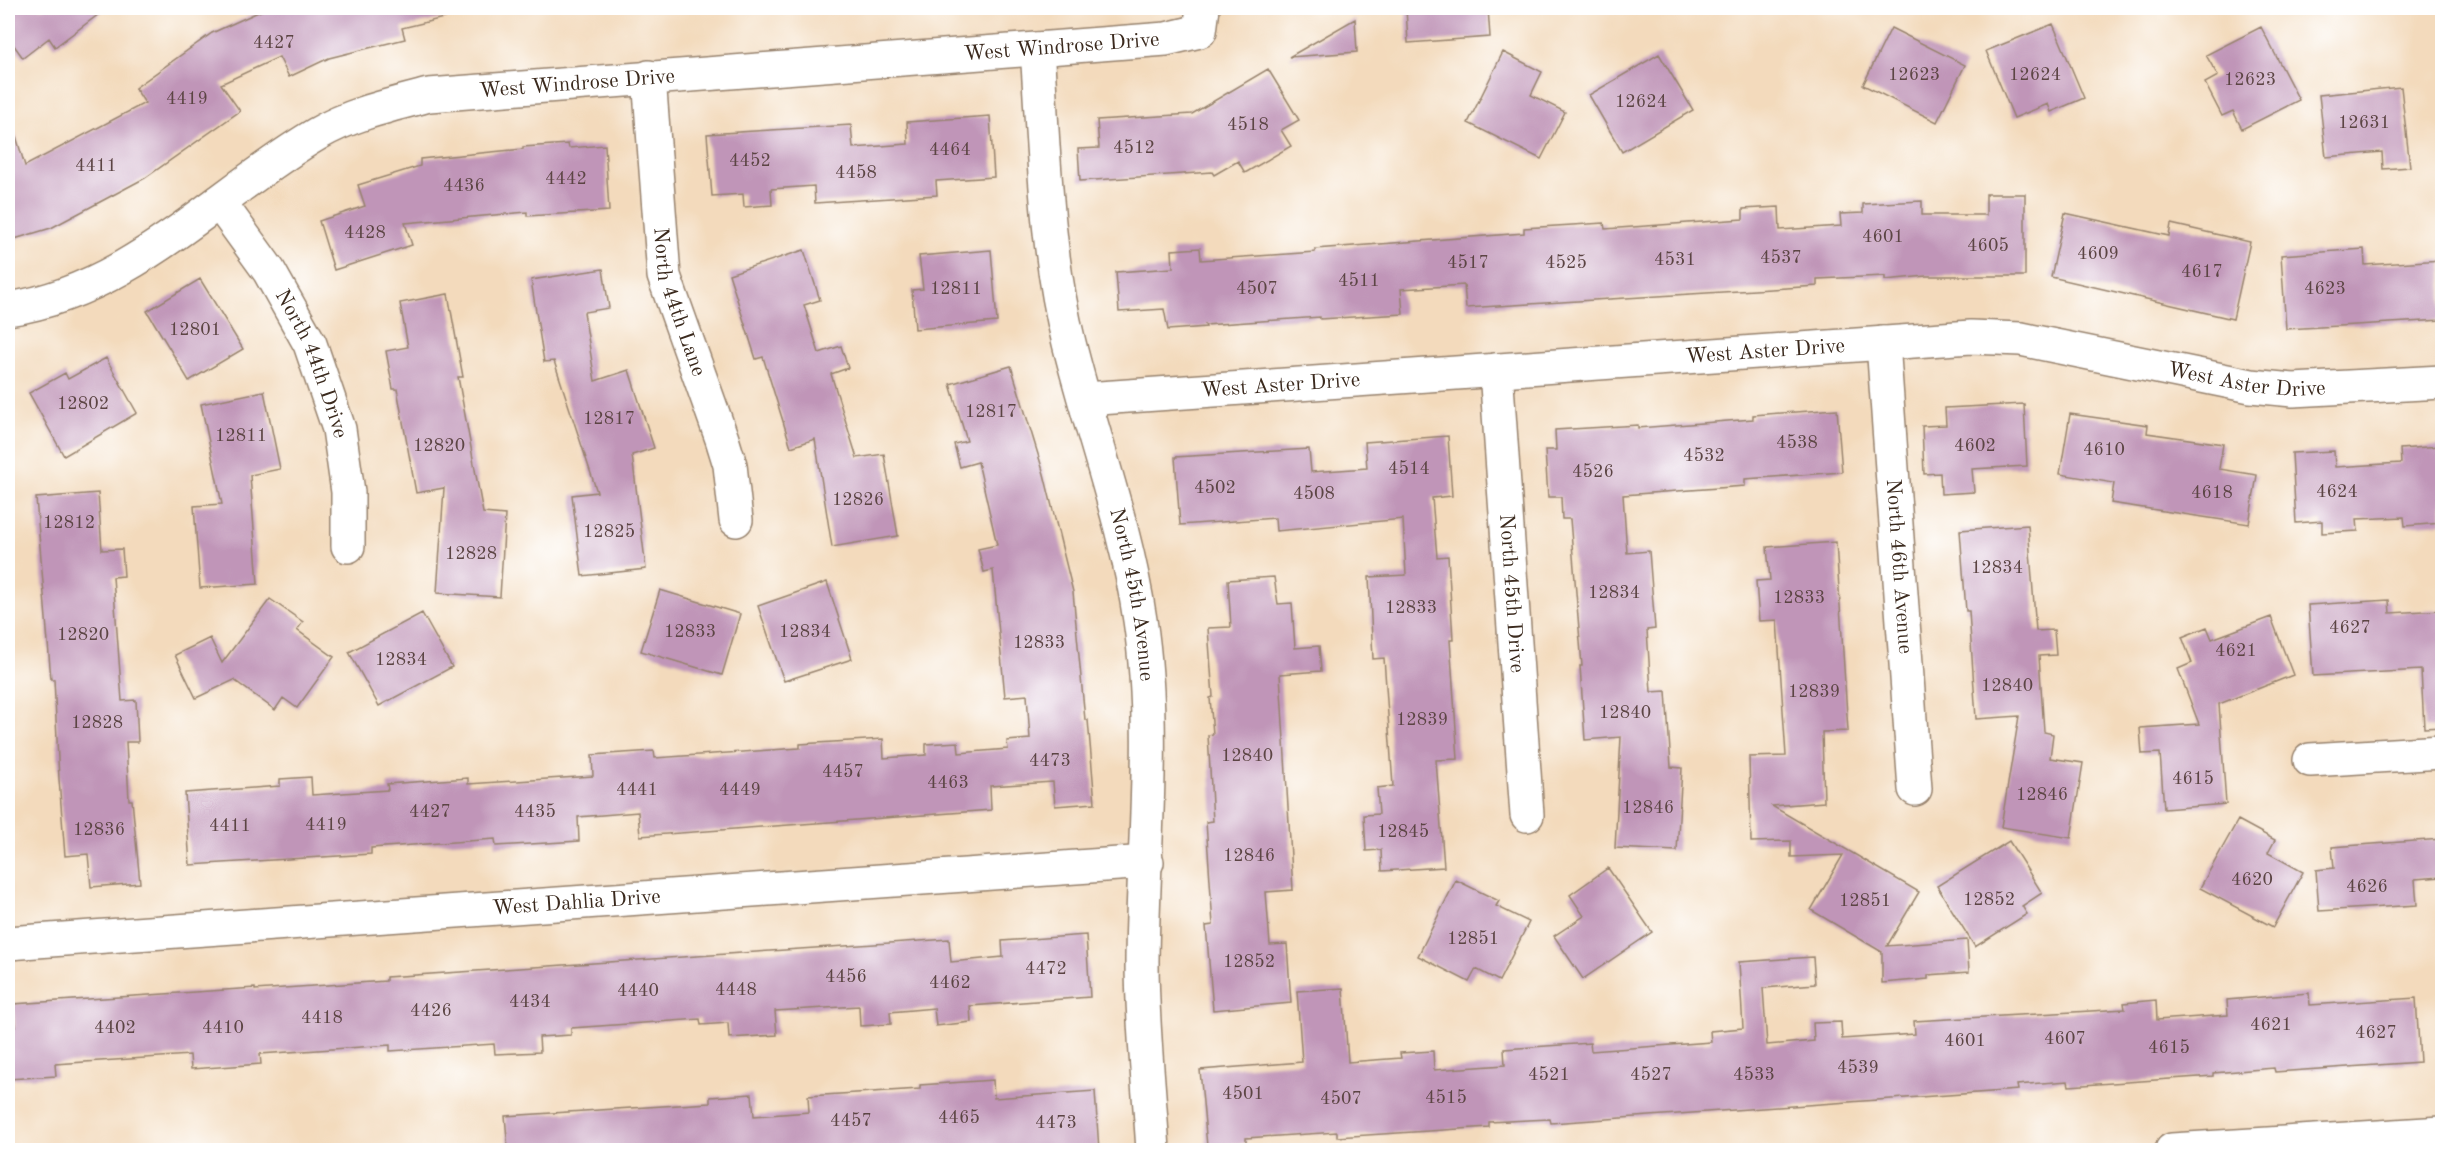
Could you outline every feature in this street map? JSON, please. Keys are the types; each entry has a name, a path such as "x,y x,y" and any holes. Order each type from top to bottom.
{"street":[{"name":"West Windrose Drive","path":"8,309 26,306 117,273 271,163 320,132 358,115 429,95 1166,39 1202,19"},
{"name":"North 45th Avenue","path":"1037,49 1050,244 1069,342 1117,509 1140,619 1149,702 1147,862 1142,960 1153,1150"},
{"name":"North 44th Lane","path":"649,77 664,276 725,448 730,465 736,520"},
{"name":"North 44th Drive","path":"219,201 269,271 310,344 339,429 348,492 348,546"},
{"name":"West Aster Drive","path":"1085,399 1971,337 2021,339 2089,351 2219,381 2251,386 2293,390 2442,382"},
{"name":"North 46th Avenue","path":"1883,343 1915,789"},
{"name":"North 45th Drive","path":"1496,370 1527,815"},
{"path":"2310,760 2442,752"},
{"name":"West Dahlia Drive","path":"8,943 1147,862"},
{"path":"2172,1150 2442,1132"}],"building":[{"path":"8,8 107,8 55,47 49,38 23,58 8,37"},
{"path":"267,8 451,8 452,16 402,28 405,39 329,58 289,77 279,57 221,84 240,111 145,178 51,228 8,241 8,127 13,126 25,166 145,103 135,88 212,33"},
{"path":"1406,8 1488,8 1490,37 1408,43"},
{"path":"1355,19 1357,52 1289,57"},
{"path":"2053,24 2084,98 2051,112 2048,104 2014,118 1986,51"},
{"path":"2261,27 2299,100 2242,129 2233,111 2222,116 2205,83 2218,76 2206,55"},
{"path":"1891,28 1965,65 1937,122 1863,85"},
{"path":"1503,52 1542,72 1531,95 1565,112 1541,159 1468,123"},
{"path":"1659,54 1693,110 1622,152 1589,95"},
{"path":"1268,69 1299,120 1281,130 1291,146 1245,173 1238,161 1214,175 1212,172 1080,181 1078,149 1099,148 1097,120 1192,114"},
{"path":"2401,87 2410,167 2383,169 2382,152 2326,157 2319,95"},
{"path":"990,116 994,177 936,181 937,195 815,203 814,186 771,189 772,205 744,207 743,194 712,196 707,134 851,125 853,148 908,144 907,122"},
{"path":"568,144 569,148 605,145 609,211 527,216 527,212 405,223 412,245 334,270 319,221 365,206 358,185 420,166 420,159"},
{"path":"1986,194 2025,194 2025,276 1926,276 1885,280 1885,276 1817,279 1817,286 1466,308 1464,285 1401,289 1403,314 1320,319 1320,317 1205,325 1206,327 1168,330 1164,309 1119,312 1116,272 1173,268 1172,250 1200,248 1201,260 1315,252 1315,249 1524,233 1524,228 1604,223 1605,229 1743,219 1743,209 1779,207 1780,230 1841,226 1840,214 1863,213 1863,204 1922,201 1922,215 1986,215"},
{"path":"2065,213 2169,236 2171,224 2250,242 2233,319 2051,277"},
{"path":"2364,249 2365,265 2442,260 2442,320 2286,329 2281,255"},
{"path":"804,250 820,300 804,305 819,353 841,346 848,368 831,374 857,458 884,454 898,536 832,547 815,439 791,447 763,357 756,359 729,274"},
{"path":"991,250 997,322 915,329 912,290 923,289 919,256"},
{"path":"603,269 609,308 584,312 595,381 629,370 654,448 632,455 646,569 582,576 572,495 597,492 554,361 544,362 531,280"},
{"path":"200,279 243,349 189,381 147,311"},
{"path":"448,294 463,377 458,377 483,513 505,515 500,597 437,593 444,488 416,493 397,389 393,389 386,351 408,347 400,303"},
{"path":"106,358 137,413 64,456 29,393 65,373 68,379"},
{"path":"1011,366 1044,474 1073,592 1095,803 1055,806 1053,782 990,786 991,810 640,836 638,812 578,817 579,841 496,846 495,839 371,848 371,854 190,865 185,793 280,786 280,779 311,777 312,795 388,790 387,784 468,778 468,784 593,776 592,755 654,751 655,758 800,748 800,744 883,739 884,758 926,755 926,744 958,742 959,753 1008,749 1007,741 1030,739 1027,695 1005,697 993,570 984,572 978,549 997,545 978,462 960,467 954,444 967,441 950,384"},
{"path":"264,391 280,469 250,475 258,584 200,588 194,506 222,504 201,404"},
{"path":"2024,404 2027,466 1972,469 1974,492 1941,494 1940,473 1924,474 1922,426 1946,425 1945,408"},
{"path":"1837,409 1842,472 1745,479 1745,486 1623,495 1627,553 1649,551 1655,629 1647,630 1651,692 1666,691 1671,767 1682,768 1677,851 1615,848 1621,737 1585,740 1580,666 1582,666 1570,519 1562,519 1561,497 1548,497 1545,450 1556,450 1555,430 1638,425 1638,428 1753,419 1753,415"},
{"path":"2070,414 2148,425 2147,433 2223,444 2219,469 2257,475 2249,524 2111,503 2114,483 2060,474"},
{"path":"1448,436 1452,496 1432,498 1437,557 1448,556 1453,640 1450,640 1458,759 1436,760 1444,867 1382,871 1381,850 1366,851 1364,815 1379,814 1377,788 1393,786 1384,658 1373,659 1369,577 1406,575 1403,519 1276,531 1275,518 1180,525 1175,457 1309,449 1311,472 1367,468 1365,442"},
{"path":"2440,446 2442,523 2405,526 2404,517 2357,519 2358,531 2322,533 2322,521 2296,523 2292,453 2334,451 2335,467 2401,463 2400,449"},
{"path":"98,493 102,550 122,549 124,576 113,577 122,701 136,700 138,742 126,742 129,800 132,800 140,883 91,887 88,854 65,856 54,679 51,679 36,498"},
{"path":"2028,525 2036,631 2054,630 2056,655 2039,656 2044,732 2053,734 2050,758 2083,763 2071,838 2001,827 2019,716 1976,719 1969,611 1966,611 1960,530"},
{"path":"1836,542 1848,731 1822,732 1824,802 1772,806 1919,892 1887,946 1967,940 1969,972 1928,975 1928,979 1882,983 1882,952 1811,910 1843,855 1791,857 1791,841 1751,842 1749,757 1786,756 1777,620 1759,621 1756,581 1770,580 1767,547"},
{"path":"1274,577 1278,604 1292,603 1295,648 1319,646 1321,671 1280,674 1293,890 1266,892 1270,945 1287,944 1291,1003 1213,1010 1206,926 1213,925 1206,822 1213,821 1208,735 1213,734 1210,698 1213,697 1208,628 1231,627 1228,580"},
{"path":"827,582 852,659 784,681 758,606"},
{"path":"660,590 740,614 722,675 641,651"},
{"path":"270,599 303,622 297,630 334,657 297,708 283,698 275,710 234,680 196,698 175,655 210,638 222,663"},
{"path":"2389,600 2390,613 2442,610 2442,727 2424,728 2421,670 2313,676 2308,605"},
{"path":"422,613 452,667 379,706 349,652"},
{"path":"2271,617 2293,675 2219,704 2226,804 2164,809 2160,753 2142,754 2140,728 2199,724 2178,669 2192,663 2182,637 2207,627 2212,639"},
{"path":"2238,820 2275,840 2268,853 2303,872 2273,927 2200,888"},
{"path":"2442,839 2442,877 2415,879 2417,905 2319,911 2316,870 2334,868 2332,847"},
{"path":"2009,841 2042,893 2022,906 2027,914 1975,947 1937,886"},
{"path":"1608,868 1652,932 1583,979 1554,936 1584,916 1570,895"},
{"path":"1456,880 1499,901 1496,906 1529,922 1499,981 1476,969 1469,982 1418,956"},
{"path":"1086,935 1090,997 970,1006 971,1022 936,1026 934,1008 890,1012 891,1024 860,1026 859,1006 775,1011 777,1035 729,1038 728,1023 701,1025 700,1019 571,1028 571,1035 539,1037 540,1052 495,1054 494,1044 390,1051 390,1045 260,1054 261,1064 191,1069 190,1055 55,1064 56,1076 8,1079 8,1027 15,1027 13,1004 386,981 386,977 949,939 951,962 1003,957 1002,941"},
{"path":"1813,957 1815,984 1763,988 1767,1045 1814,1041 1813,1023 1841,1022 1842,1039 1915,1034 1914,1021 2125,1009 2124,1003 2156,1000 2157,1020 2228,1015 2227,1000 2309,993 2310,1005 2416,998 2420,1062 2275,1072 2274,1068 2213,1073 2213,1076 2069,1086 2068,1081 2017,1085 2018,1090 1551,1123 1550,1119 1489,1122 1489,1127 1337,1137 1337,1132 1246,1138 1246,1143 1207,1146 1200,1070 1302,1062 1297,991 1343,988 1348,1062 1401,1058 1400,1053 1433,1051 1434,1070 1505,1065 1504,1049 1590,1043 1591,1051 1711,1042 1710,1031 1743,1028 1739,962"},
{"path":"993,1080 994,1098 1095,1091 1099,1150 854,1150 853,1146 800,1150 508,1150 505,1116 710,1103 710,1097 752,1094 754,1116 809,1112 808,1096 920,1089 920,1085"}]}
